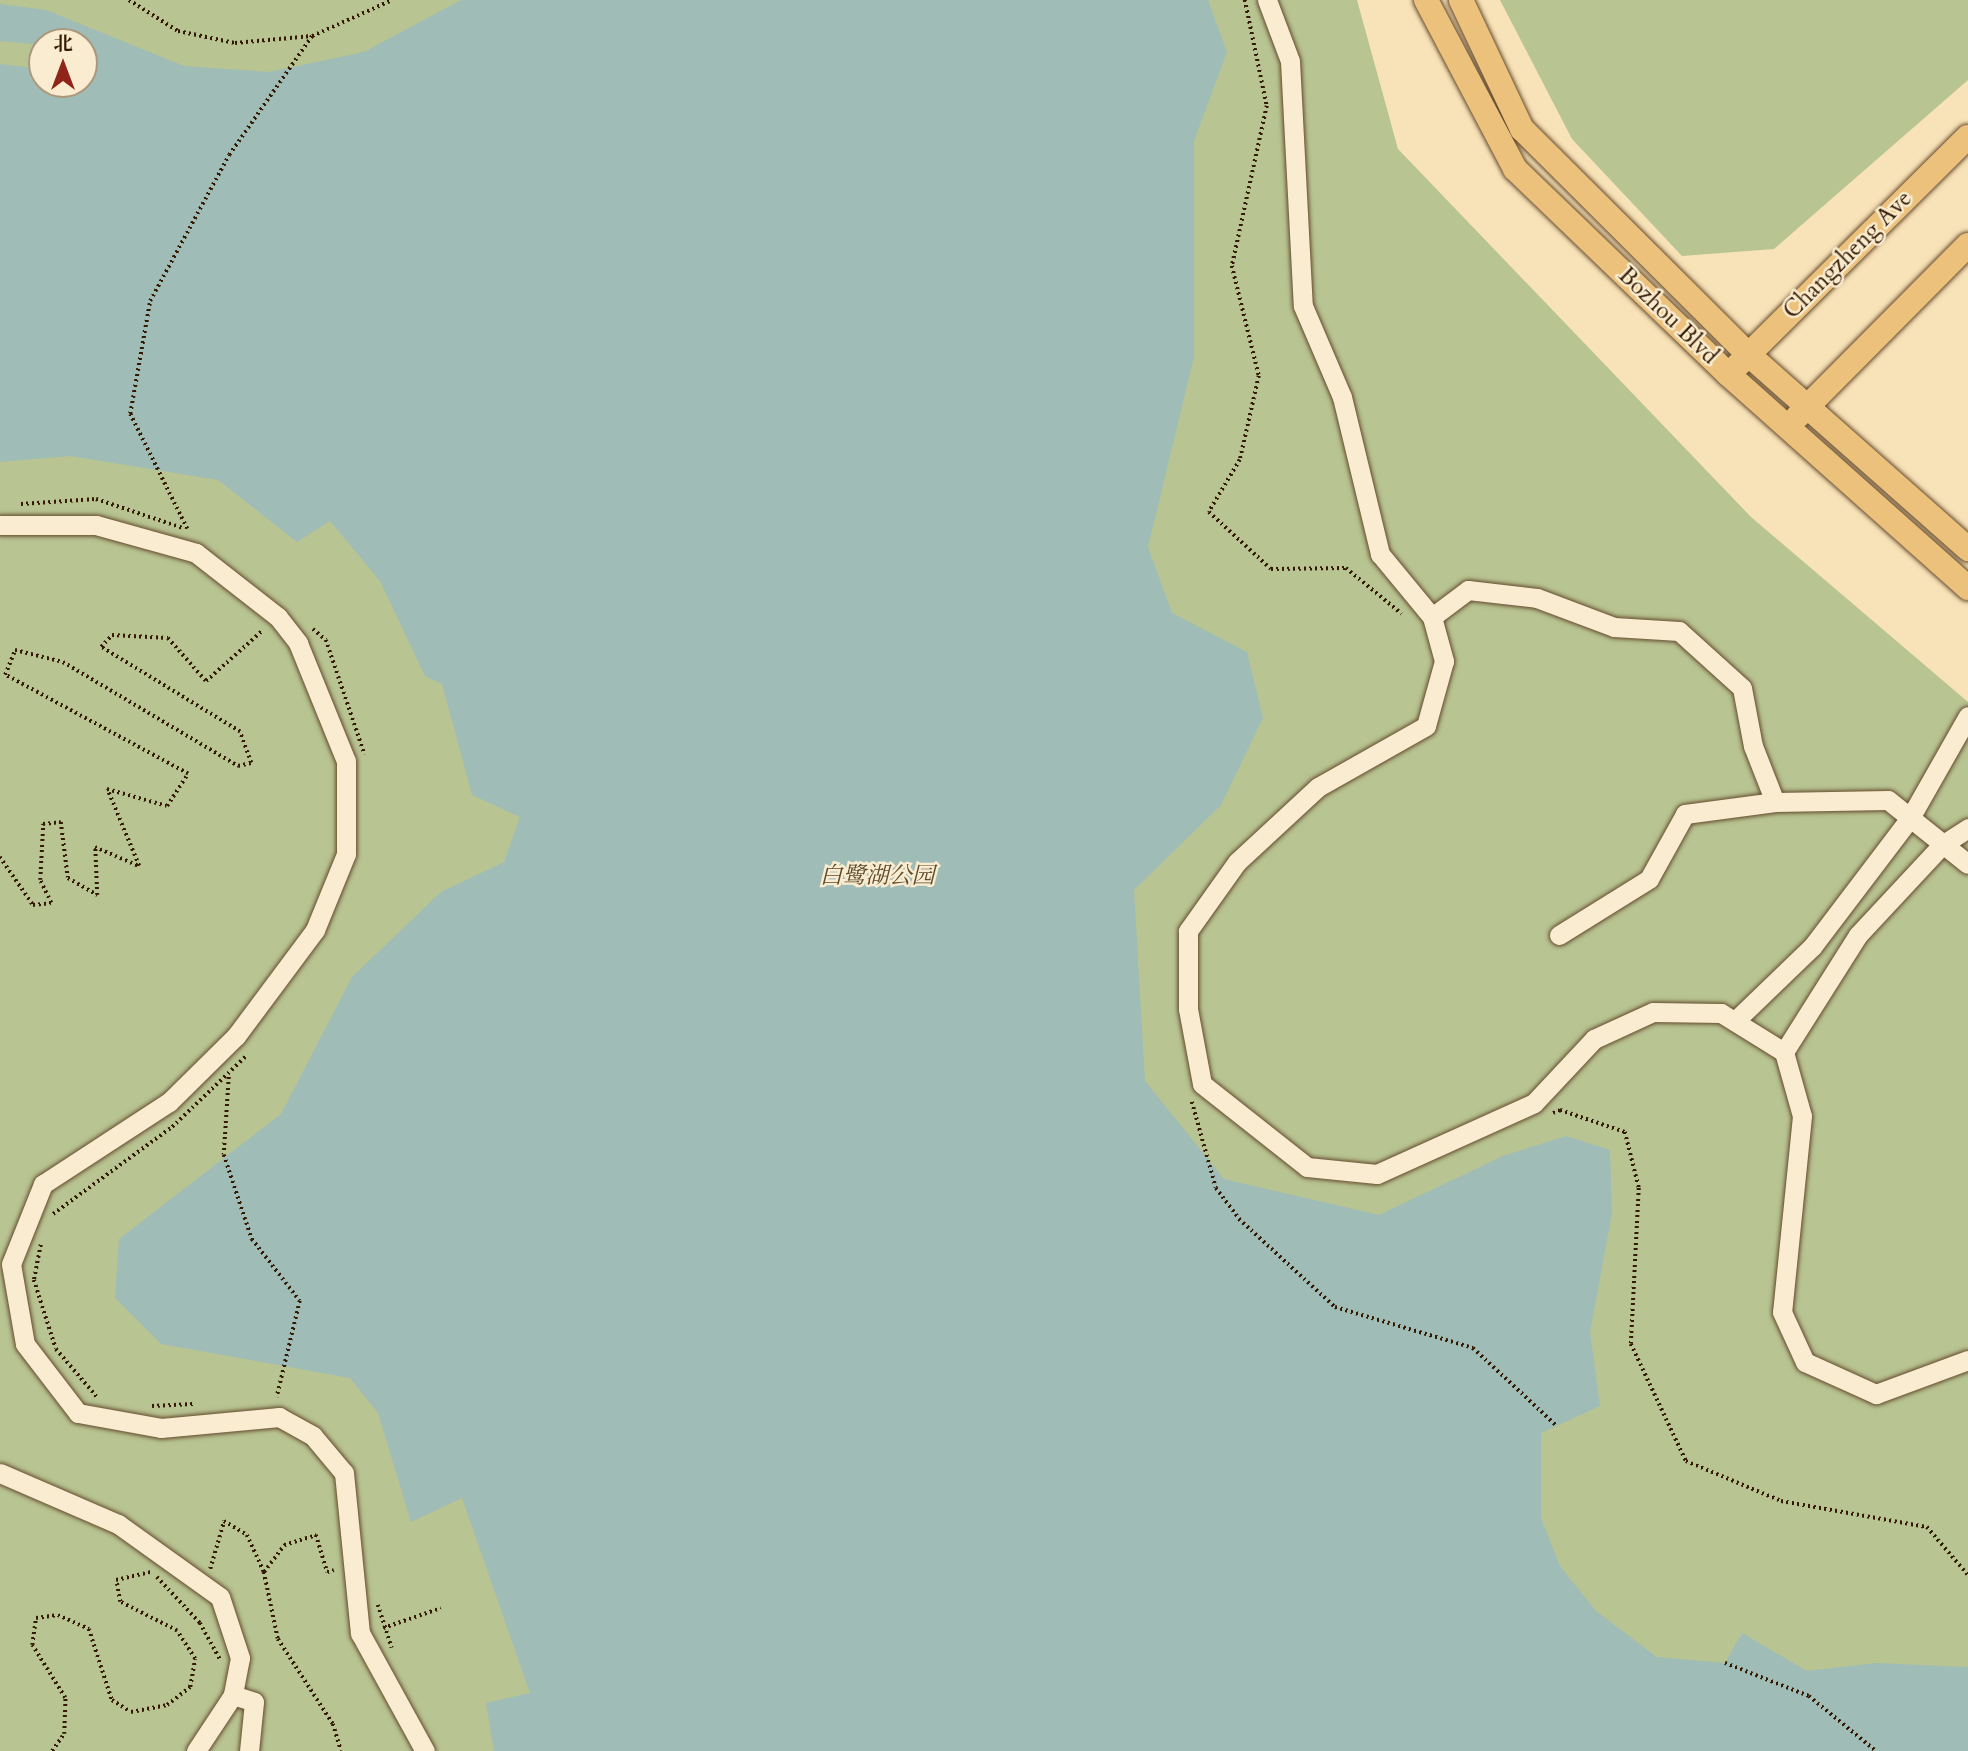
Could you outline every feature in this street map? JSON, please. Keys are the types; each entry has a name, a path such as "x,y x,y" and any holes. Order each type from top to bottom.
{"main road":[{"name":"Bozhou Blvd","path":"1426,0 1515,169 1728,374 1968,588"},
{"name":"Bozhou Blvd","path":"1461,0 1522,129 1749,355 1968,549"},
{"name":"Changzheng Ave","path":"1728,374 1968,137"},
{"path":"1789,428 1807,405 1968,245"}],"lane":[{"path":"1267,0 1290,61 1303,306 1342,397 1380,554 1432,617 1444,661 1426,726 1318,787 1237,862 1188,932 1188,1009 1202,1084 1307,1167 1377,1174 1534,1103 1594,1039 1653,1012 1721,1013 1784,1052 1802,1116 1782,1312 1805,1362 1876,1394 1968,1360"},
{"path":"0,525 96,525 196,553 278,617 298,643 346,761 346,854 320,918 236,1036 169,1102 43,1184 11,1264 25,1344 78,1413 161,1428 279,1417 313,1436 344,1473 360,1633 425,1751"},
{"path":"1432,617 1468,590 1537,598 1614,628 1679,631 1742,688 1753,746 1775,802"},
{"path":"1735,1021 1812,947 1910,818 1968,716"},
{"path":"1559,935 1649,879 1685,814 1775,802 1888,800 1968,864"},
{"path":"1784,1052 1858,935 1942,845 1968,828"},
{"path":"0,1473 118,1524 220,1597 239,1668 233,1695 197,1751"},
{"path":"233,1695 254,1702 248,1751"}],"path":[{"path":"130,0 178,31 235,43 313,36 392,0"},
{"path":"1245,0 1267,106 1232,266 1259,376 1240,460 1209,512 1272,569 1346,568 1407,618"},
{"path":"187,529 130,414 150,301 229,155 313,36"},
{"path":"14,504 96,499 195,533"},
{"path":"0,857 33,905 51,904 40,880 43,824 61,822 68,878 97,895 95,847 139,866 107,789 167,806 188,774 5,675 15,650 63,662 238,766 251,763 240,732 102,647 112,635 168,638 206,681 278,617"},
{"path":"305,622 326,640 365,764"},
{"path":"46,1220 229,1077 254,1045"},
{"path":"229,1077 224,1155 252,1239 300,1301 276,1400"},
{"path":"1201,1103 1190,1095 1216,1188 1239,1219 1335,1307 1473,1348 1557,1426"},
{"path":"1548,1115 1560,1110 1625,1132 1639,1188 1631,1344 1686,1461 1781,1501 1927,1527 1968,1576"},
{"path":"44,1232 34,1280 57,1349 106,1408"},
{"path":"263,1401 276,1400 288,1407"},
{"path":"145,1406 197,1404"},
{"path":"206,1586 224,1521 247,1535 264,1572 278,1639 332,1724 341,1751"},
{"path":"264,1572 284,1545 316,1535 327,1572 353,1567"},
{"path":"52,1751 64,1734 65,1698 32,1645 36,1618 58,1615 89,1629 112,1700 131,1712 167,1705 190,1687 195,1659 177,1631 120,1602 116,1580 152,1572 200,1623 216,1659 239,1668"},
{"path":"375,1590 383,1628 394,1653"},
{"path":"360,1633 441,1608"},
{"path":"1725,1663 1809,1696 1876,1751"}],"green space":[{"name":"白鹭湖公园","path":"0,0 1357,0 1398,149 1751,517 1968,702 1968,1751 0,1751"},
{"path":"1500,0 1968,0 1968,80 1774,249 1682,256 1572,139"}],"water":[{"path":"461,0 1208,0 1227,52 1194,141 1194,357 1148,547 1172,613 1247,652 1263,718 1221,805 1134,890 1145,1081 1224,1179 1379,1215 1503,1156 1566,1136 1610,1150 1612,1213 1590,1332 1600,1406 1541,1433 1541,1518 1560,1566 1596,1611 1657,1657 1725,1663 1742,1633 1807,1671 1876,1663 1968,1667 1968,1751 494,1751 486,1703 530,1693 462,1498 411,1522 378,1413 350,1378 161,1344 115,1298 119,1239 281,1114 352,977 441,892 504,862 520,817 472,795 442,684 425,676 380,581 330,521 297,542 218,480 70,456 0,462 0,64 28,67 28,98 98,98 98,31 184,66 269,72 364,52"},
{"path":"0,4 46,10 90,28 28,28 28,44 0,41"}]}
